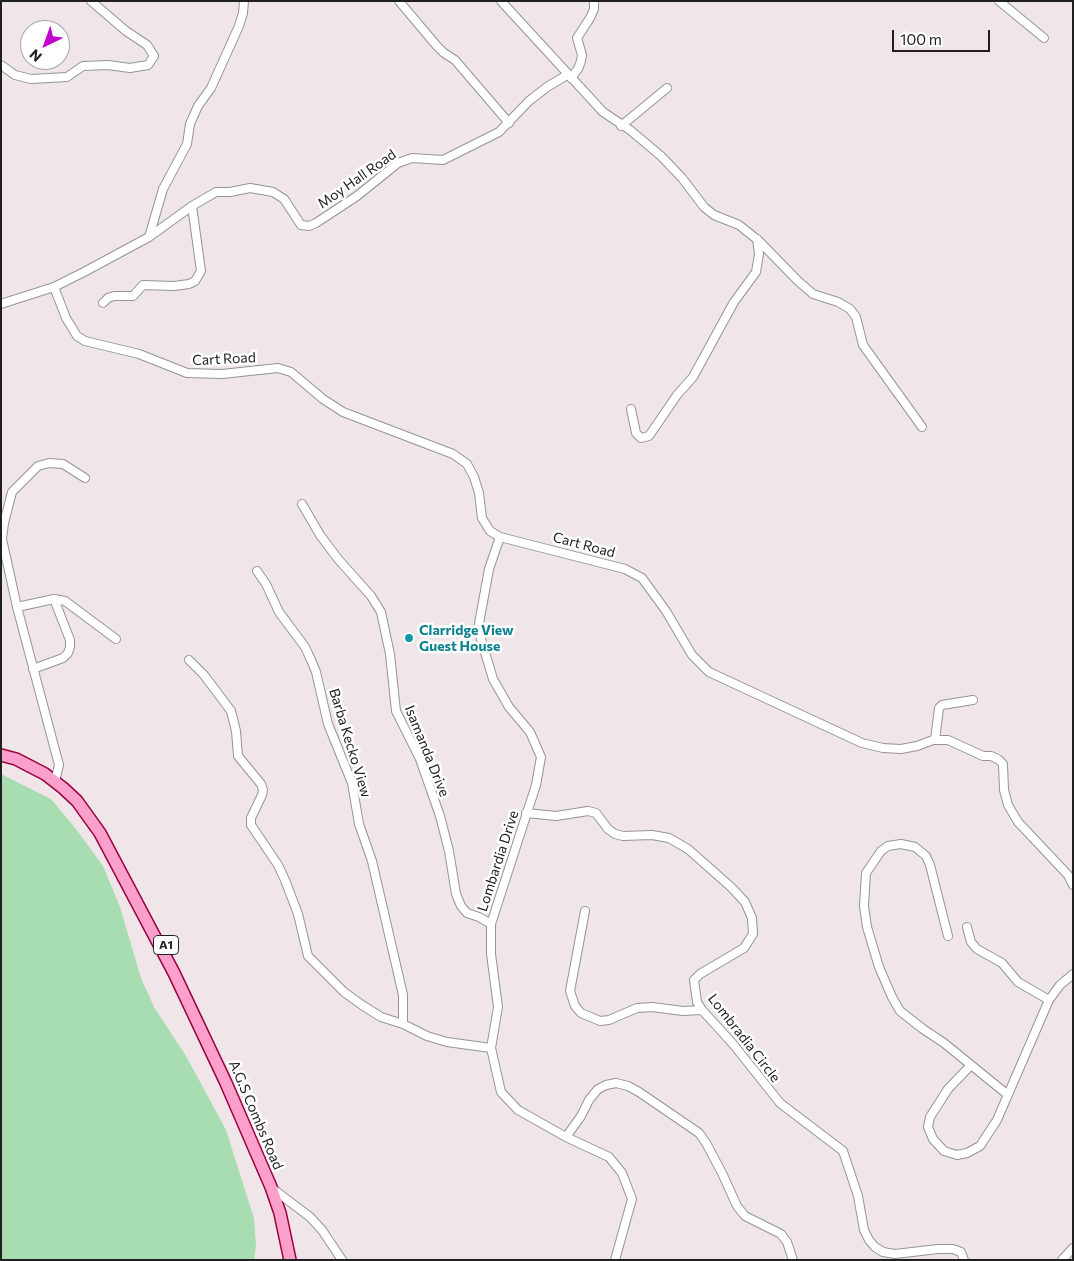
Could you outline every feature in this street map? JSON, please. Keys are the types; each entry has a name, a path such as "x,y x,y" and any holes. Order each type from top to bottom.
{"main road":[{"name":"A.G.S Combs Road","path":"1,751 17,755 47,770 80,798 107,832 179,970 239,1097 267,1165 271,1187"},
{"name":"A.G.S Combs Road","path":"1,755 16,759 56,779"},
{"name":"A1","path":"271,1187 280,1213 290,1260"}],"street":[{"path":"1,65 15,75 30,79 67,77 83,66 108,65 130,68 148,65 154,56 147,45 126,31 92,1"},
{"path":"149,237 163,189 188,144 190,124 198,106 211,88 240,26 244,1"},
{"path":"399,1 436,45 455,60 509,123"},
{"path":"501,1 603,112 621,126 630,130 661,156 686,183 704,207 714,215 739,225 757,239 813,294 838,302 850,309 856,317 863,345 922,427"},
{"path":"569,76 578,69 581,61 582,55 577,38 590,18 594,9 594,1"},
{"path":"999,1 1044,38"},
{"name":"Moy Hall Road","path":"1,304 54,287 149,237 192,206 216,192 230,192 250,188 273,192 284,199 301,225 309,226 357,196 398,162 412,158 443,160 499,132 529,100 547,87 569,76"},
{"path":"621,126 667,88"},
{"path":"103,304 108,298 114,296 133,296 143,285 174,286 189,284 195,281 201,271 192,206"},
{"path":"630,409 636,433 642,438 649,436 677,395 693,377 734,302 756,272 760,254 757,239"},
{"name":"Cart Road","path":"54,287 66,318 77,336 85,341 140,354 186,373 222,374 278,368 291,372 323,399 343,412 453,454 466,464 474,477 479,493 482,518 490,531 500,537 625,569 642,578 666,610 692,655 709,672 862,743 883,748 901,749 936,740 948,740 983,756 991,756 998,759 1003,764 1004,790 1008,805 1018,822 1068,876 1073,885"},
{"path":"56,779 59,765 17,607 2,539 12,492 38,466 49,463 64,464 85,478"},
{"name":"Isamanda Drive","path":"302,504 320,535 338,559 371,596 381,612 390,654 396,711 420,759 440,816 449,851 456,894 461,906 467,913 491,924"},
{"name":"Lombardia Drive","path":"500,537 489,569 478,630 493,679 509,707 530,732 542,757 536,785 491,924 490,954 498,1007 491,1048 501,1092 518,1110 566,1137 609,1157 616,1164 632,1199 615,1260"},
{"name":"Barba Kecko View","path":"257,572 266,584 279,612 300,639 316,672 328,724 352,783 359,824 372,861 403,995 404,1024"},
{"path":"17,607 54,599 65,600 116,639"},
{"path":"33,669 63,658 68,653 70,647 70,640 54,599"},
{"path":"189,660 204,675 231,711 236,731 238,756 261,784 262,795 251,818 251,825 278,865 285,880 298,914 308,956 344,992 381,1017 404,1024 427,1036 447,1042 491,1048"},
{"path":"936,740 939,708 942,705 973,700"},
{"name":"Lombradia Circle","path":"526,813 556,816 588,810 596,813 615,834 624,836 652,835 668,838 678,843 706,864 745,902 752,918 753,934 744,948 700,974 694,980 697,1002 780,1102 843,1151 858,1196 864,1230 869,1240 883,1252 895,1254 953,1249 961,1252 964,1260"},
{"path":"948,936 926,856 915,847 901,844 888,846 881,851 866,873 864,906 867,927 879,967 892,997 900,1011 1008,1095"},
{"path":"585,911 570,991 574,1006 581,1013 600,1021 608,1020 637,1008 652,1007 683,1011 702,1010"},
{"path":"967,927 971,942 977,949 1002,963 1018,982 1049,1000"},
{"path":"971,1065 948,1089 930,1117 928,1127 933,1139 944,1151 957,1155 967,1153 980,1146 997,1120 1049,1000 1060,985 1073,974"},
{"path":"566,1137 598,1089 616,1083 639,1092 699,1133 722,1173 737,1206 745,1216 781,1234 787,1242 793,1260"},
{"path":"271,1187 310,1217 322,1230 342,1260"},
{"path":"1062,1260 1073,1248"}],"shaded area":[{"path":"1,774 51,799 103,866 120,907 141,978 154,1007 186,1056 226,1130 254,1218 256,1246 254,1260 1,1260"}],"place":[{"name":"Clarridge View Guest House","path":"409,638"}]}
